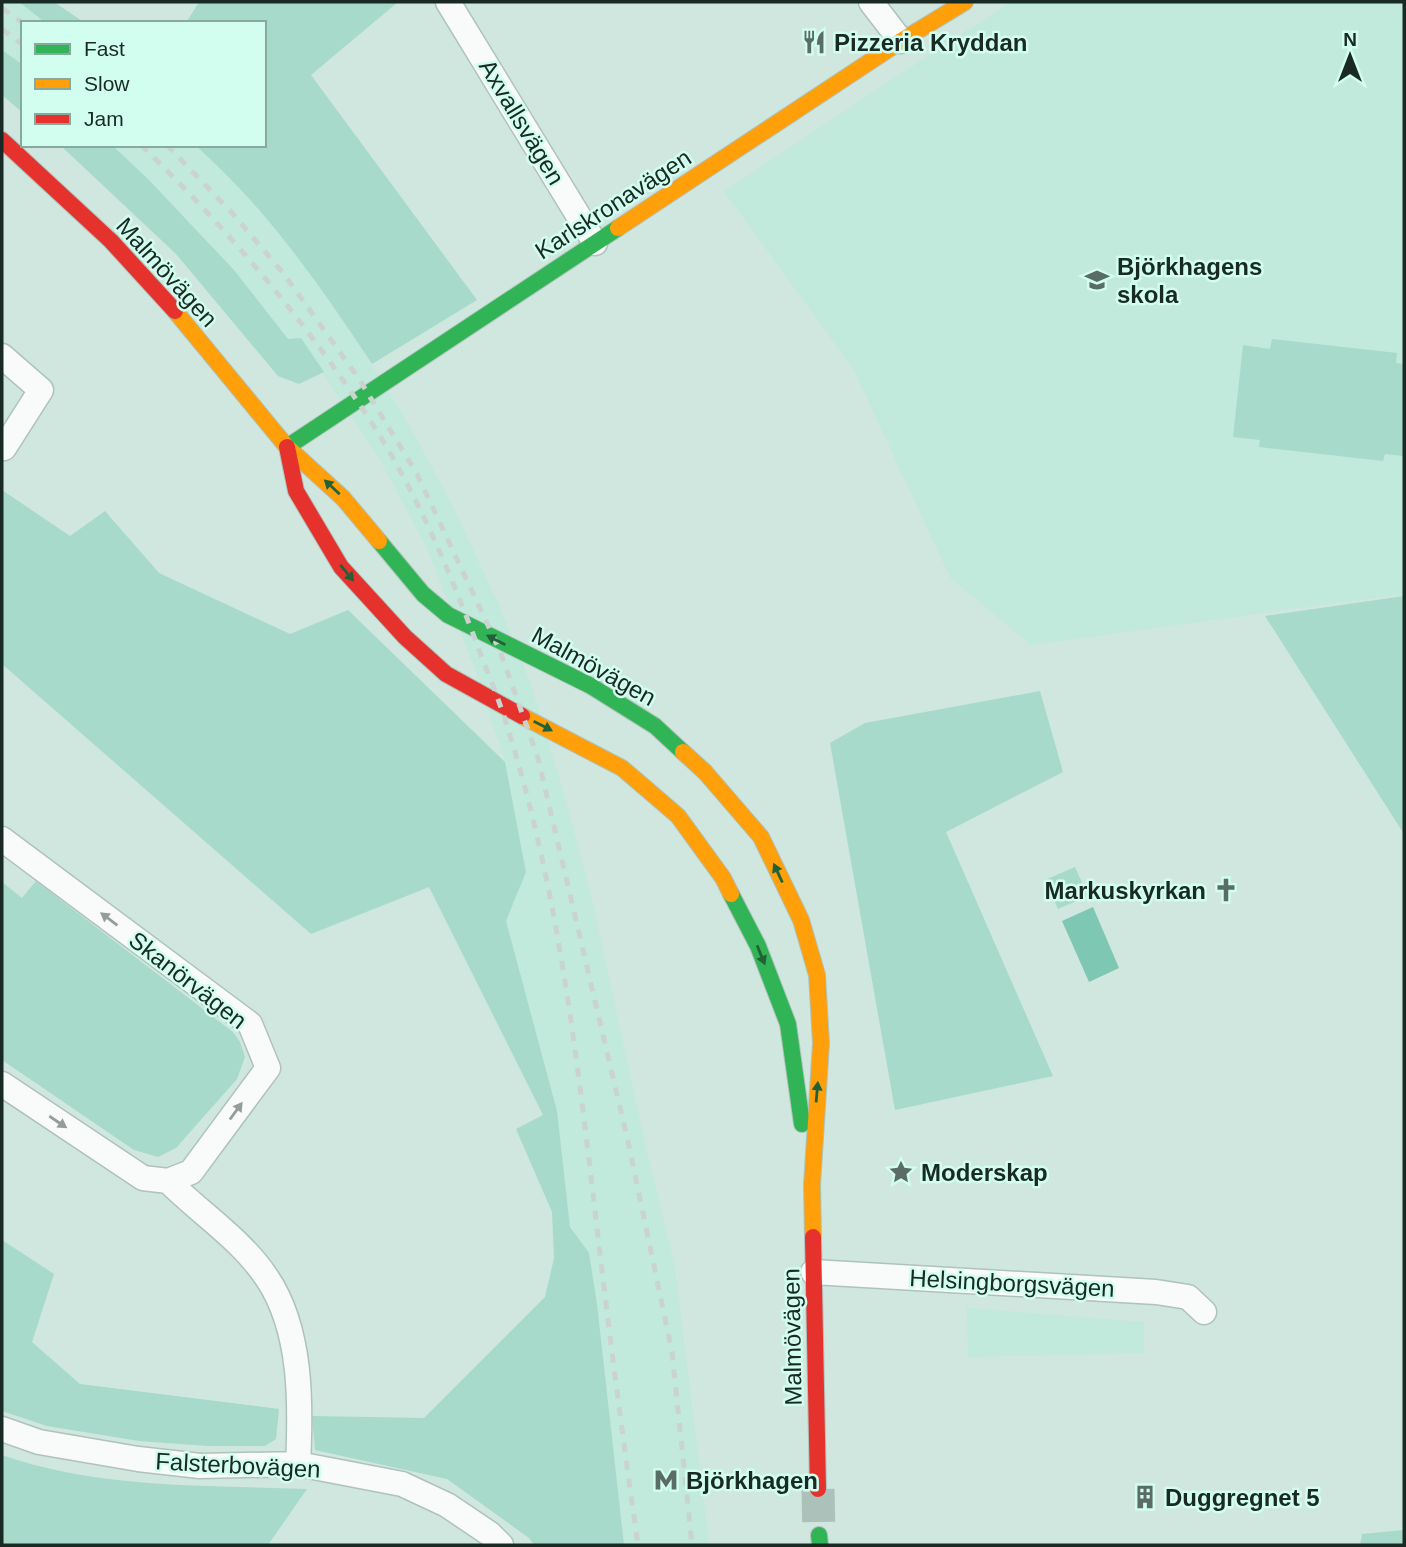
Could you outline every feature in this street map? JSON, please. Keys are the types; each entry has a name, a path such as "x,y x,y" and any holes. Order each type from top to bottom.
{"street":[{"name":"Axvallsvägen","path":"449,2 595,243"},
{"path":"871,2 901,41"},
{"name":"Karlskronavägen","path":"288,447 901,41 965,2"},
{"name":"Malmövägen","path":"2,140 111,241 172,308 288,447 343,498 423,594 449,615 591,686 655,726 705,772 761,837 801,920 817,975 821,1043 812,1185 818,1489"},
{"path":"2,356 41,390 4,447"},
{"name":"Malmövägen","path":"288,447 296,491 341,567 405,637 456,680 622,768 678,816 723,878 758,946 788,1024 812,1185"},
{"name":"Skanörvägen","path":"2,839 250,1024 268,1068 191,1172 168,1181"},
{"path":"2,1084 143,1178 168,1181 240,1247 268,1279 290,1329 300,1399 298,1464"},
{"name":"Helsingborgsvägen","path":"813,1272 1156,1292 1188,1297 1204,1312"},
{"name":"Falsterbovägen","path":"2,1429 39,1442 138,1459 200,1466 298,1464 402,1484 447,1505 490,1534 501,1545"}],"shaded area":[{"path":"2,2 19,2 43,21 21,21 21,64 2,50"},
{"path":"19,2 54,2 82,21 43,21"},
{"path":"199,2 398,2 311,75 477,300 372,364 291,248 221,169 197,147 266,147 266,21 187,21"},
{"name":"Björkhagens skola","path":"1010,2 1404,2 1404,594 1031,645 950,577 854,370 724,191"},
{"path":"2,50 21,64 21,111 2,95"},
{"path":"62,147 114,147 234,270 288,339 301,338 324,372 299,384 278,376 176,254"},
{"path":"114,147 197,147 222,169 272,225 324,290 408,423 453,507 497,601 529,680 591,895 675,1268 709,1545 624,1545 589,1253 570,1228 557,1111 506,921 526,872 505,762 475,669 428,550 380,460 301,339 288,339 234,270"},
{"path":"1272,339 1397,353 1396,363 1404,364 1404,456 1385,454 1383,461 1259,447 1260,440 1233,437 1243,345 1270,349"},
{"path":"2,490 70,536 105,511 159,573 290,634 348,610 505,762 526,872 506,921 557,1111 570,1227 589,1253 624,1545 534,1545 529,1538 447,1479 315,1450 312,1416 424,1418 545,1297 554,1258 552,1212 516,1129 543,1115 429,887 311,934 2,664"},
{"path":"1404,596 1404,834 1265,616"},
{"path":"1040,691 1063,772 946,832 1053,1076 895,1110 830,743 865,723"},
{"path":"1075,867 1088,896 1058,909 1045,880"},
{"path":"36,881 233,1032 240,1042 245,1057 237,1079 176,1148 158,1157 134,1150 2,1060 2,882 22,898"},
{"path":"1093,907 1119,968 1089,982 1062,921"},
{"path":"2,1240 54,1274 32,1342 80,1384 279,1409 276,1439 265,1446 207,1446 139,1441 47,1426 2,1411"},
{"path":"967,1308 1144,1322 1144,1353 968,1357"},
{"path":"2,1455 39,1466 114,1480 307,1489 268,1545 2,1545"},
{"path":"1404,1530 1404,1545 1360,1545 1362,1534"}],"tunnel":[{"path":"818,1489 819,1535"}],"railway":[{"path":"2,8 21,22"},
{"path":"2,29 21,43"},
{"path":"143,147 174,177 266,280 323,352 375,428 433,536 502,709 540,847 563,968 638,1545"},
{"path":"169,147 232,213 284,274 359,379 417,474 500,651 538,758 629,1146 672,1352 692,1545"}],"traffic: fast":[{"path":"287,447 618,228"},
{"path":"379,541 423,594 448,615 591,686 655,726 683,752"},
{"path":"731,894 758,946 788,1024 802,1124"},
{"path":"819,1535 820,1545"}],"traffic: slow":[{"path":"618,228 901,41 965,2"},
{"path":"175,311 287,447 343,498 379,541"},
{"path":"522,716 622,768 678,816 723,878 731,894"},
{"path":"683,752 705,772 761,837 801,920 817,975 821,1043 812,1185 813,1237"}],"traffic: jam":[{"path":"2,140 111,241 175,311"},
{"path":"287,447 296,491 341,567 405,637 446,674 522,716"},
{"path":"813,1237 818,1489"}],"place":[{"name":"Pizzeria Kryddan","path":"814,42"},
{"name":"Björkhagens skola","path":"1097,280"},
{"name":"Markuskyrkan","path":"1226,890"},
{"name":"Moderskap","path":"901,1172"},
{"name":"Björkhagen","path":"666,1480"},
{"name":"Duggregnet 5","path":"1145,1497"}]}
